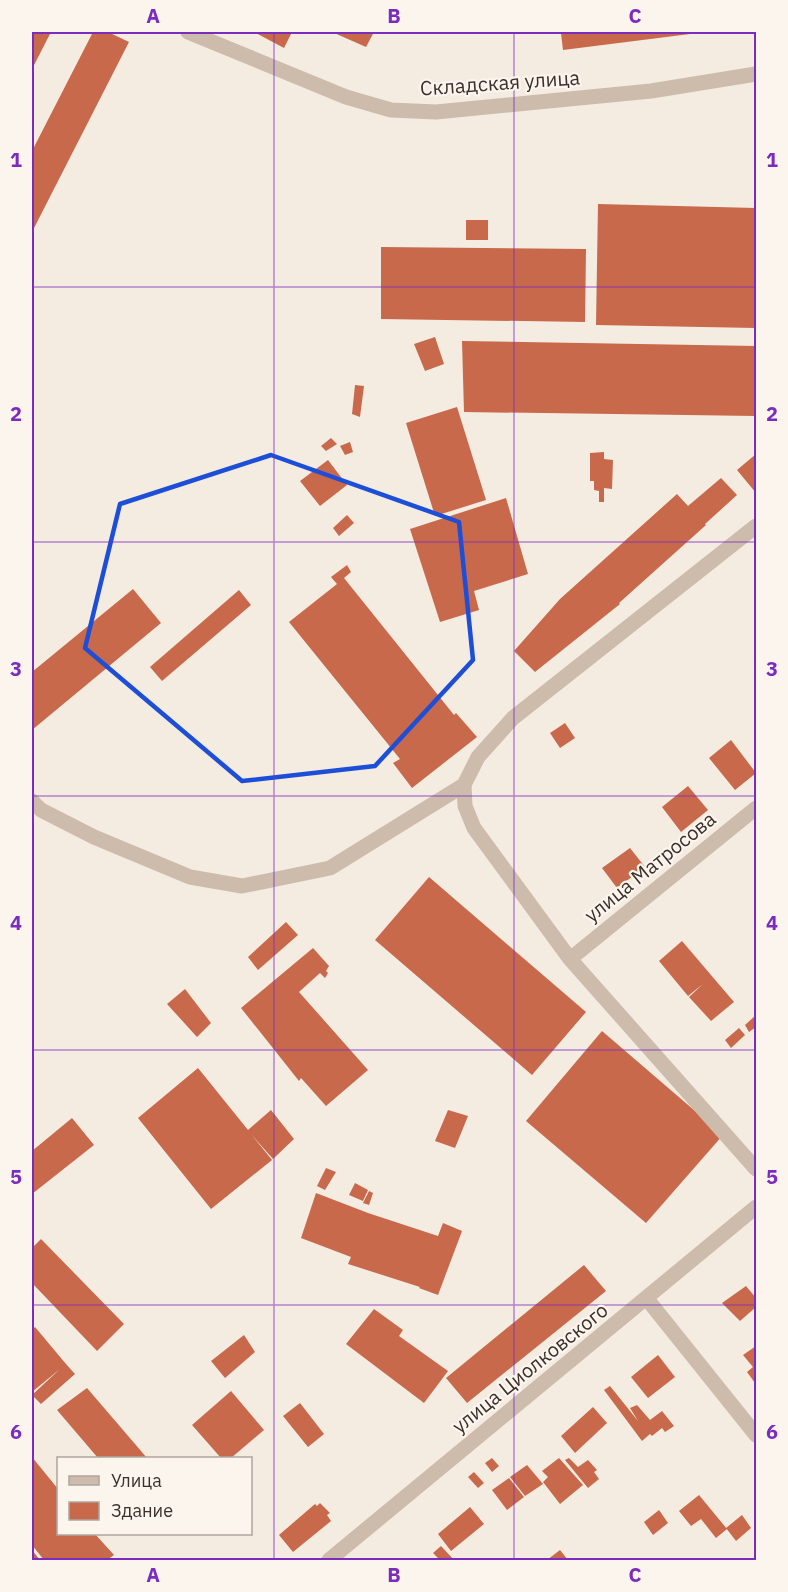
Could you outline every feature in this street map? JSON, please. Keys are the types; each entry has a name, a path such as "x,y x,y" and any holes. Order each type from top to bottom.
{"street":[{"name":"Складская улица","path":"188,32 346,97 391,110 436,112 651,91 756,74"},
{"path":"756,526 513,718 478,757 464,785 465,806 474,828 570,959 756,1169"},
{"path":"32,801 41,810 94,837 190,877 242,886 330,868 464,785"},
{"name":"улица Матросова","path":"570,959 756,808"},
{"name":"улица Циолковского","path":"329,1560 756,1207"},
{"path":"647,1299 756,1435"}],"highlighted area":[{"path":"271,455 459,522 473,660 375,766 242,781 85,648 120,504"}],"building":[{"path":"32,32 51,32 32,69"},
{"path":"93,32 108,32 129,42 32,232 32,151"},
{"path":"254,32 292,32 284,48"},
{"path":"332,32 374,32 366,47"},
{"path":"690,32 690,34 563,50 561,33"},
{"path":"598,204 756,208 756,328 596,325"},
{"path":"466,220 488,220 488,240 466,240"},
{"path":"381,247 586,249 585,322 381,319"},
{"path":"435,337 444,364 425,371 414,344"},
{"path":"462,341 756,346 756,416 464,412"},
{"path":"355,385 364,386 360,417 352,414"},
{"path":"457,407 486,500 435,516 406,423"},
{"path":"331,438 337,444 326,451 321,446"},
{"path":"350,442 353,452 345,455 340,446"},
{"path":"604,452 604,459 613,460 612,489 604,488 604,502 599,502 599,491 594,490 594,481 590,481 590,453"},
{"path":"756,454 756,493 737,470"},
{"path":"328,460 347,485 320,506 300,481"},
{"path":"721,478 737,495 620,604 535,672 514,651 560,599 677,494 688,506"},
{"path":"506,498 528,574 474,591 479,610 440,622 410,529"},
{"path":"347,515 354,523 339,536 333,528"},
{"path":"347,565 351,572 344,578 454,715 456,713 477,737 412,788 393,763 400,759 289,622 337,584 331,577"},
{"path":"133,589 161,623 32,730 32,672"},
{"path":"239,590 251,605 162,681 150,667"},
{"path":"565,723 575,738 560,748 550,733"},
{"path":"731,740 756,773 735,790 709,758"},
{"path":"688,786 708,810 681,832 662,807"},
{"path":"630,848 645,867 617,888 602,868"},
{"path":"429,877 586,1012 532,1075 375,940"},
{"path":"286,922 298,935 258,970 248,957"},
{"path":"682,941 734,1002 711,1021 689,997 703,984 688,996 659,961"},
{"path":"313,948 329,966 326,971 328,973 325,978 320,973 299,992 368,1070 326,1106 301,1078 299,1081 241,1008"},
{"path":"185,989 211,1023 197,1037 167,1004"},
{"path":"756,1015 756,1027 749,1032 745,1025"},
{"path":"739,1028 745,1035 731,1048 725,1040"},
{"path":"602,1031 723,1135 646,1223 526,1121"},
{"path":"198,1068 248,1130 271,1110 294,1139 273,1159 251,1134 272,1160 211,1209 138,1118"},
{"path":"448,1110 468,1116 455,1148 435,1141"},
{"path":"72,1118 94,1145 32,1194 32,1151"},
{"path":"326,1168 336,1172 325,1190 317,1186"},
{"path":"355,1183 368,1190 363,1201 349,1195"},
{"path":"369,1191 373,1193 369,1205 363,1203"},
{"path":"316,1193 438,1236 443,1223 462,1231 438,1295 348,1264 351,1257 301,1238"},
{"path":"41,1239 124,1324 97,1351 32,1283 32,1248"},
{"path":"584,1265 606,1291 467,1403 446,1378"},
{"path":"746,1286 756,1298 756,1307 740,1321 722,1303"},
{"path":"374,1309 403,1330 399,1336 448,1371 424,1403 346,1344"},
{"path":"35,1327 75,1374 41,1404 32,1395 60,1369 32,1392 32,1330"},
{"path":"244,1335 255,1352 225,1378 211,1361"},
{"path":"756,1346 755,1383 747,1372 753,1367 743,1355"},
{"path":"658,1355 675,1377 648,1398 631,1377"},
{"path":"610,1386 638,1421 630,1408 637,1405 650,1420 662,1411 674,1426 665,1432 662,1428 642,1441 604,1390"},
{"path":"87,1388 146,1457 97,1457 57,1410"},
{"path":"231,1391 264,1430 232,1457 220,1457 192,1425"},
{"path":"300,1403 324,1434 308,1447 283,1416"},
{"path":"593,1407 607,1423 575,1453 561,1436"},
{"path":"32,1457 57,1488 57,1535 96,1535 114,1555 107,1560 44,1560 32,1545"},
{"path":"492,1458 499,1466 492,1472 485,1463"},
{"path":"559,1458 583,1485 560,1504 543,1482 548,1477 542,1471"},
{"path":"569,1458 578,1467 588,1460 597,1470 594,1472 599,1479 588,1488 565,1460"},
{"path":"527,1465 543,1484 525,1496 510,1477"},
{"path":"474,1472 484,1483 478,1488 468,1477"},
{"path":"509,1478 524,1497 507,1510 492,1490"},
{"path":"699,1495 727,1529 716,1538 701,1519 691,1526 679,1511"},
{"path":"320,1503 330,1513 327,1515 331,1521 293,1552 279,1535 315,1504 317,1506"},
{"path":"470,1507 484,1524 451,1551 438,1534"},
{"path":"659,1510 668,1523 653,1535 644,1522"},
{"path":"742,1515 751,1528 736,1541 726,1528"},
{"path":"441,1546 454,1560 440,1560 433,1553"},
{"path":"32,1550 40,1560 32,1560"},
{"path":"560,1550 568,1560 547,1560"}]}
